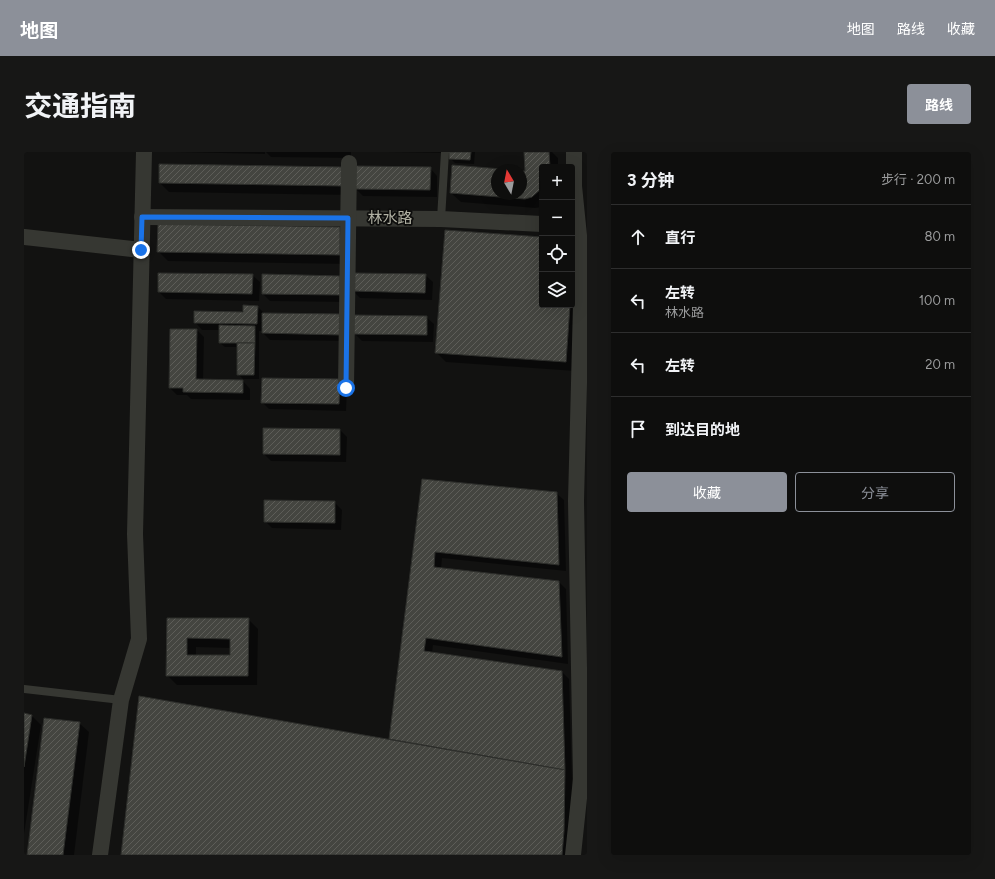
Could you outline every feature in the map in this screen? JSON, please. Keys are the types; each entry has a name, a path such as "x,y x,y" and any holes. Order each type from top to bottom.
{"street":[{"path":"100,855 121,700 139,638 136,534 144,152"},
{"path":"573,855 581,779 576,501 582,265 574,186 574,152"},
{"path":"346,388 349,163"},
{"name":"林水路","path":"142,217 441,219 539,224"},
{"path":"24,237 141,250"}],"lane":[{"path":"441,219 445,152"},
{"path":"24,689 121,700"}],"building":[{"path":"449,152 471,152 470,160 449,159"},
{"path":"524,152 549,152 550,164 539,164 539,191 532,197 527,198 527,164 525,164"},
{"path":"159,164 342,167 342,186 159,183"},
{"path":"452,165 491,168 491,196 450,193"},
{"path":"355,166 431,167 430,190 354,189"},
{"path":"158,224 340,227 340,255 157,252"},
{"path":"445,230 539,237 539,308 570,308 566,362 435,353"},
{"path":"158,273 253,274 252,294 158,292"},
{"path":"353,273 426,274 425,293 352,291"},
{"path":"262,274 340,276 340,295 262,294"},
{"path":"243,305 258,306 257,324 194,323 194,311 243,312"},
{"path":"262,313 341,314 341,335 262,333"},
{"path":"354,315 427,316 427,335 353,334"},
{"path":"219,325 255,326 255,343 219,343"},
{"path":"170,329 197,329 196,379 243,380 243,393 183,392 183,388 169,388"},
{"path":"237,343 255,343 254,375 237,375"},
{"path":"262,378 340,379 339,404 261,403"},
{"path":"263,428 340,429 340,455 263,454"},
{"path":"422,479 557,492 559,565 435,552 434,567 559,581 562,657 426,638 424,651 562,671 565,770 389,739"},
{"path":"264,500 335,501 335,523 264,522"},
{"path":"167,618 249,618 248,676 166,676","holes":["187,638 230,639 230,655 187,655"]},
{"path":"139,696 565,770 562,855 121,855"},
{"path":"24,713 32,715 24,767"},
{"path":"44,718 80,722 63,855 27,855"}],"route":[{"path":"141,250 142,217 348,218 346,388"}]}
